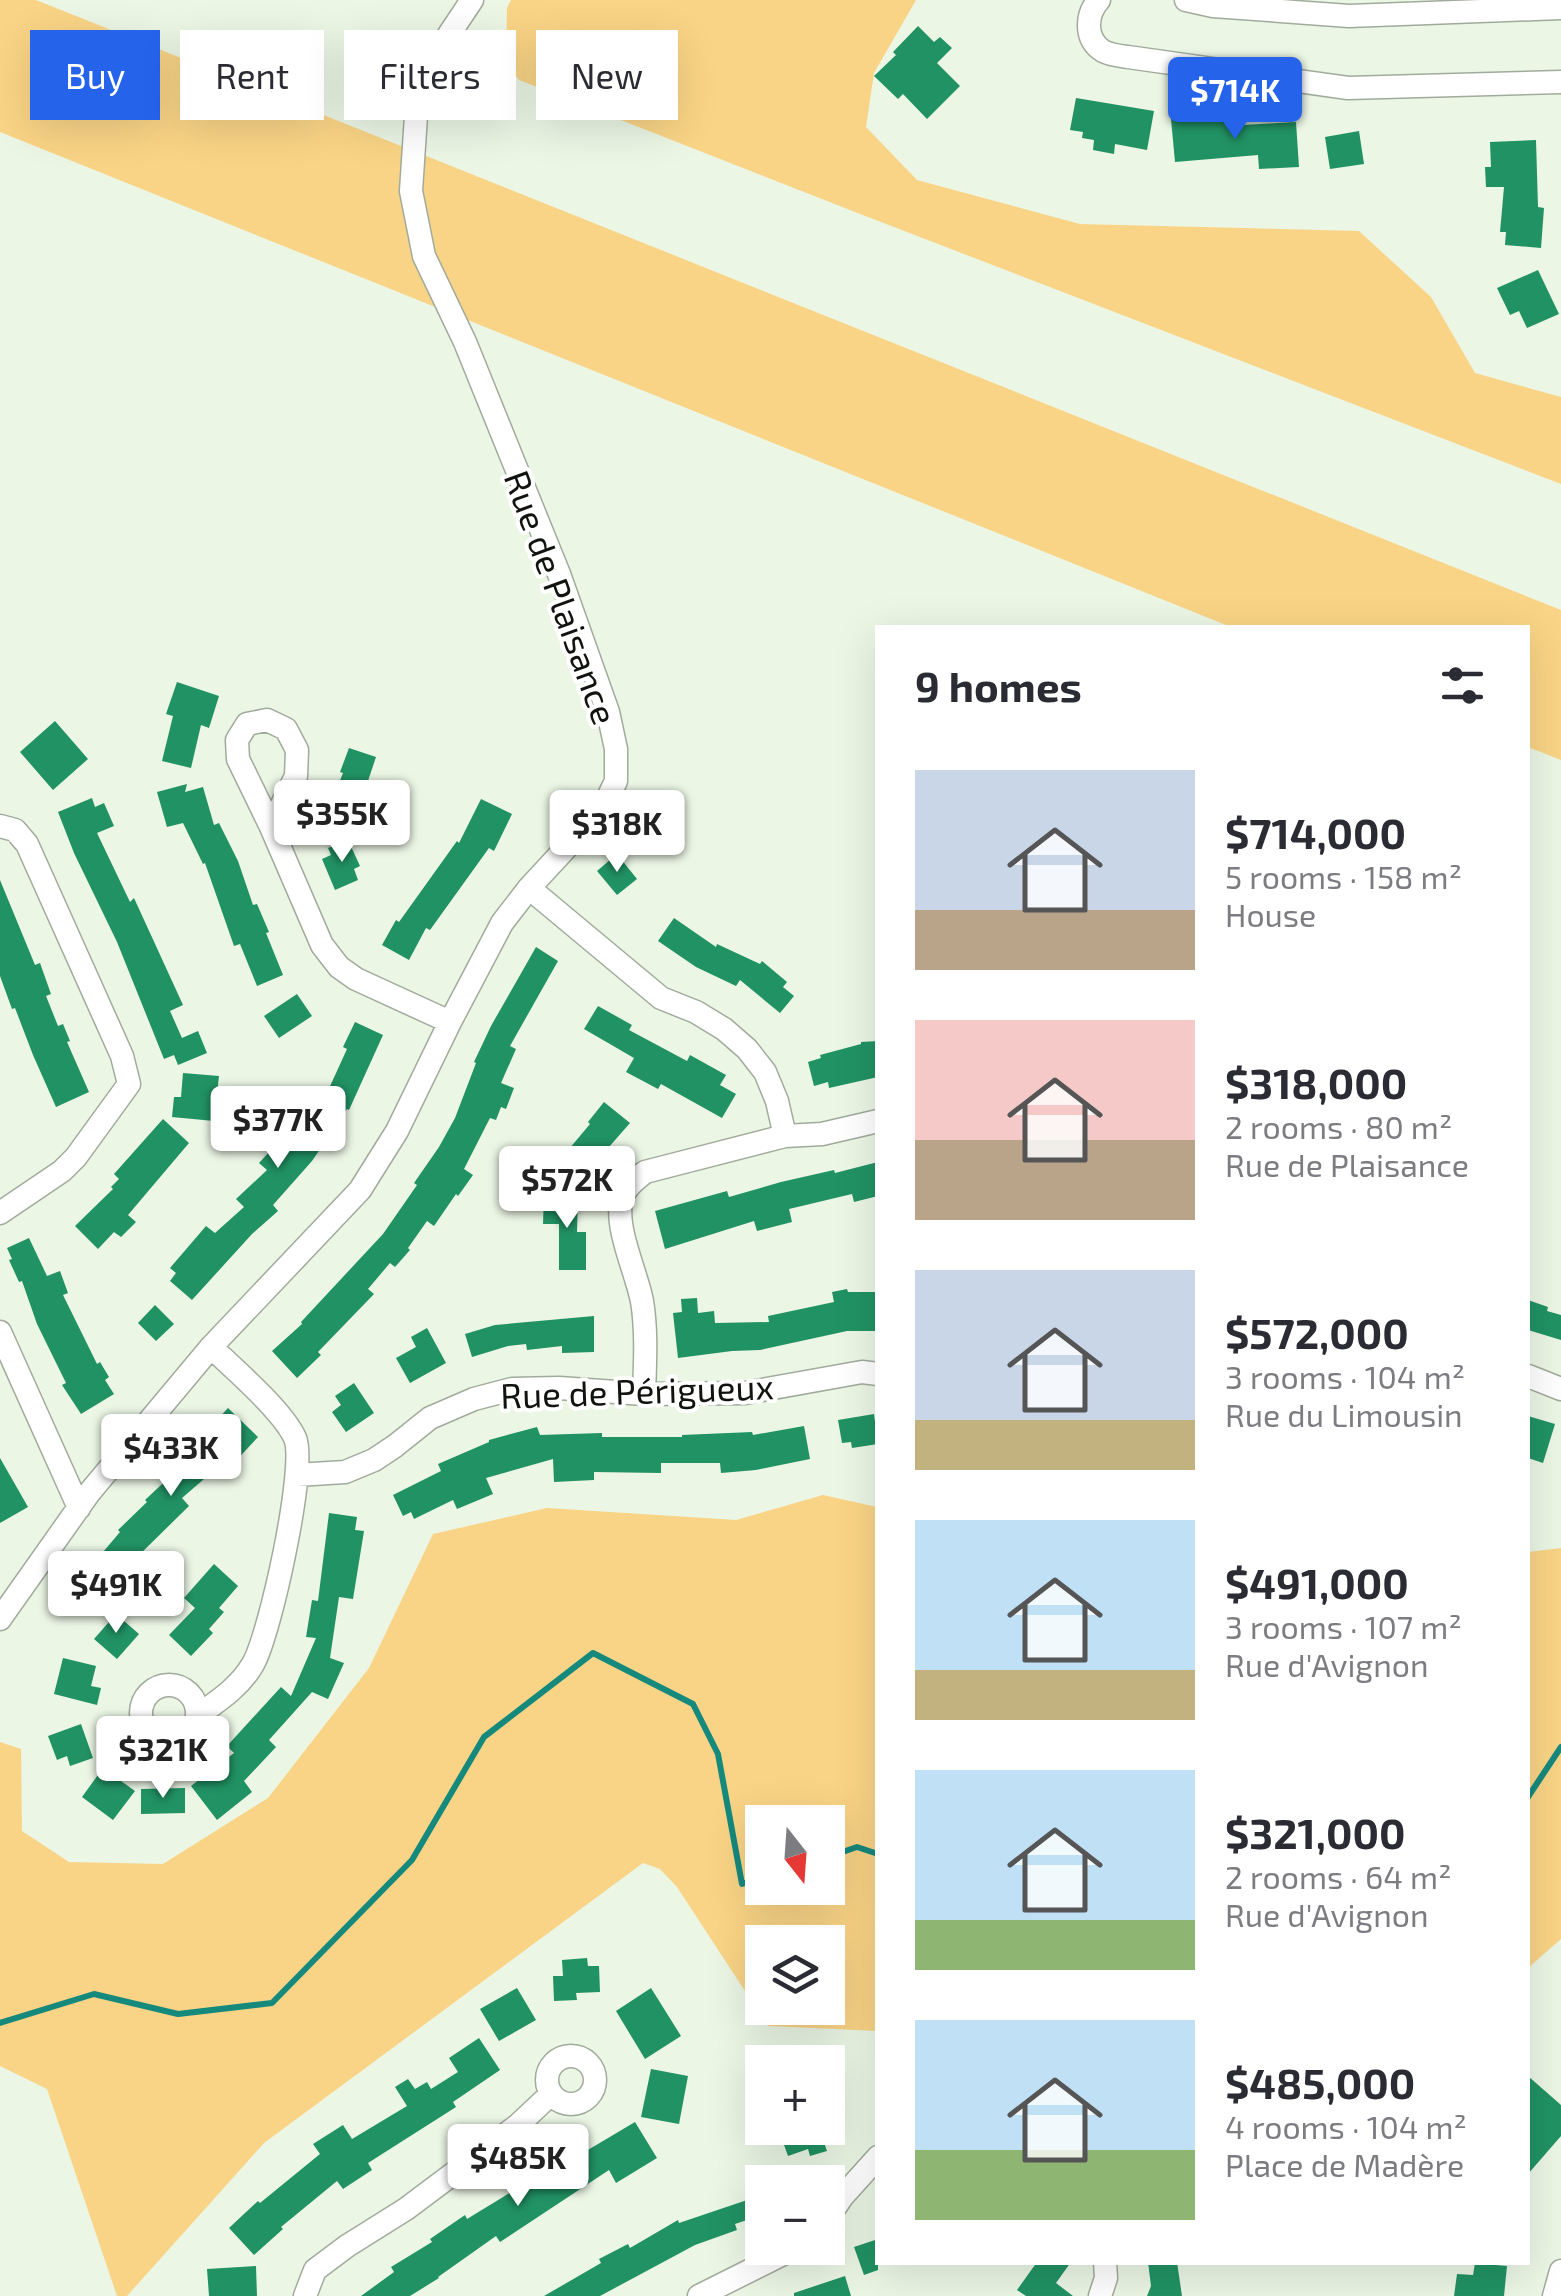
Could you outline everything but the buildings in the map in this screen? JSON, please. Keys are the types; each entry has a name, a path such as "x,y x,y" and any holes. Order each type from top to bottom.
{"street":[{"name":"Rue de Plaisance","path":"0,1619 89,1493 211,1347 360,1190 397,1131 502,923 604,808 616,781 616,749 608,712 559,574 465,342 424,256 411,192 416,116 442,46 472,0"},
{"path":"1099,0 1090,10 1088,26 1094,41 1104,52 1128,57 1348,88 1561,82"},
{"path":"1186,0 1213,6 1349,16 1561,8"},
{"path":"0,826 15,830 27,844 122,1056 129,1084 62,1171 0,1213"},
{"path":"271,827 322,945 338,967 356,980 450,1022"},
{"path":"530,888 661,998 696,1012 747,1048 765,1072 786,1136"},
{"path":"644,1394 646,1344 642,1301 620,1216 622,1196 645,1172 786,1136 822,1134 875,1122"},
{"path":"0,1332 79,1508"},
{"path":"197,1716 242,1680 262,1648 274,1605 298,1453 296,1439 284,1420 211,1347"},
{"name":"Rue de Périgueux","path":"297,1475 346,1472 396,1446 430,1418 474,1398 512,1389 745,1393 862,1372 875,1374"},
{"path":"1530,1377 1561,1388"},
{"path":"305,2296 315,2270 406,2209 518,2125 551,2094"},
{"path":"845,2194 875,2159"},
{"path":"698,2296 761,2265"},
{"path":"1100,2296 1105,2265"},
{"path":"1554,2296 1561,2271"}],"shaded area":[{"path":"0,0 36,0 111,30 30,30 30,120 160,120 160,50 180,58 180,120 324,120 324,115 1561,610 1561,760 1530,748 1530,625 1226,625 0,132"},
{"path":"511,0 916,0 874,73 866,127 917,180 1080,224 1359,231 1431,297 1475,373 1561,397 1561,484 621,120 678,120 678,30 536,30 536,87 519,80 516,30 507,30"},
{"path":"823,1495 875,1507 875,2031 767,2025 845,2025 845,1925 745,1925 745,1991 677,1887 660,1869 643,1863 264,2143 127,2296 117,2296 47,2089 0,2066 0,1742 21,1749 22,1831 69,1862 163,1864 268,1798 369,1668 433,1534 547,1508 736,1520"},
{"path":"1561,1548 1561,1939 1530,1966 1530,1552"}],"waterway":[{"path":"0,2023 94,1994 178,2014 272,2003 412,1860 484,1737 593,1653 693,1704 718,1754 742,1884 745,1883"},
{"path":"1530,1794 1561,1747"},
{"path":"845,1851 857,1847 875,1853"}]}
